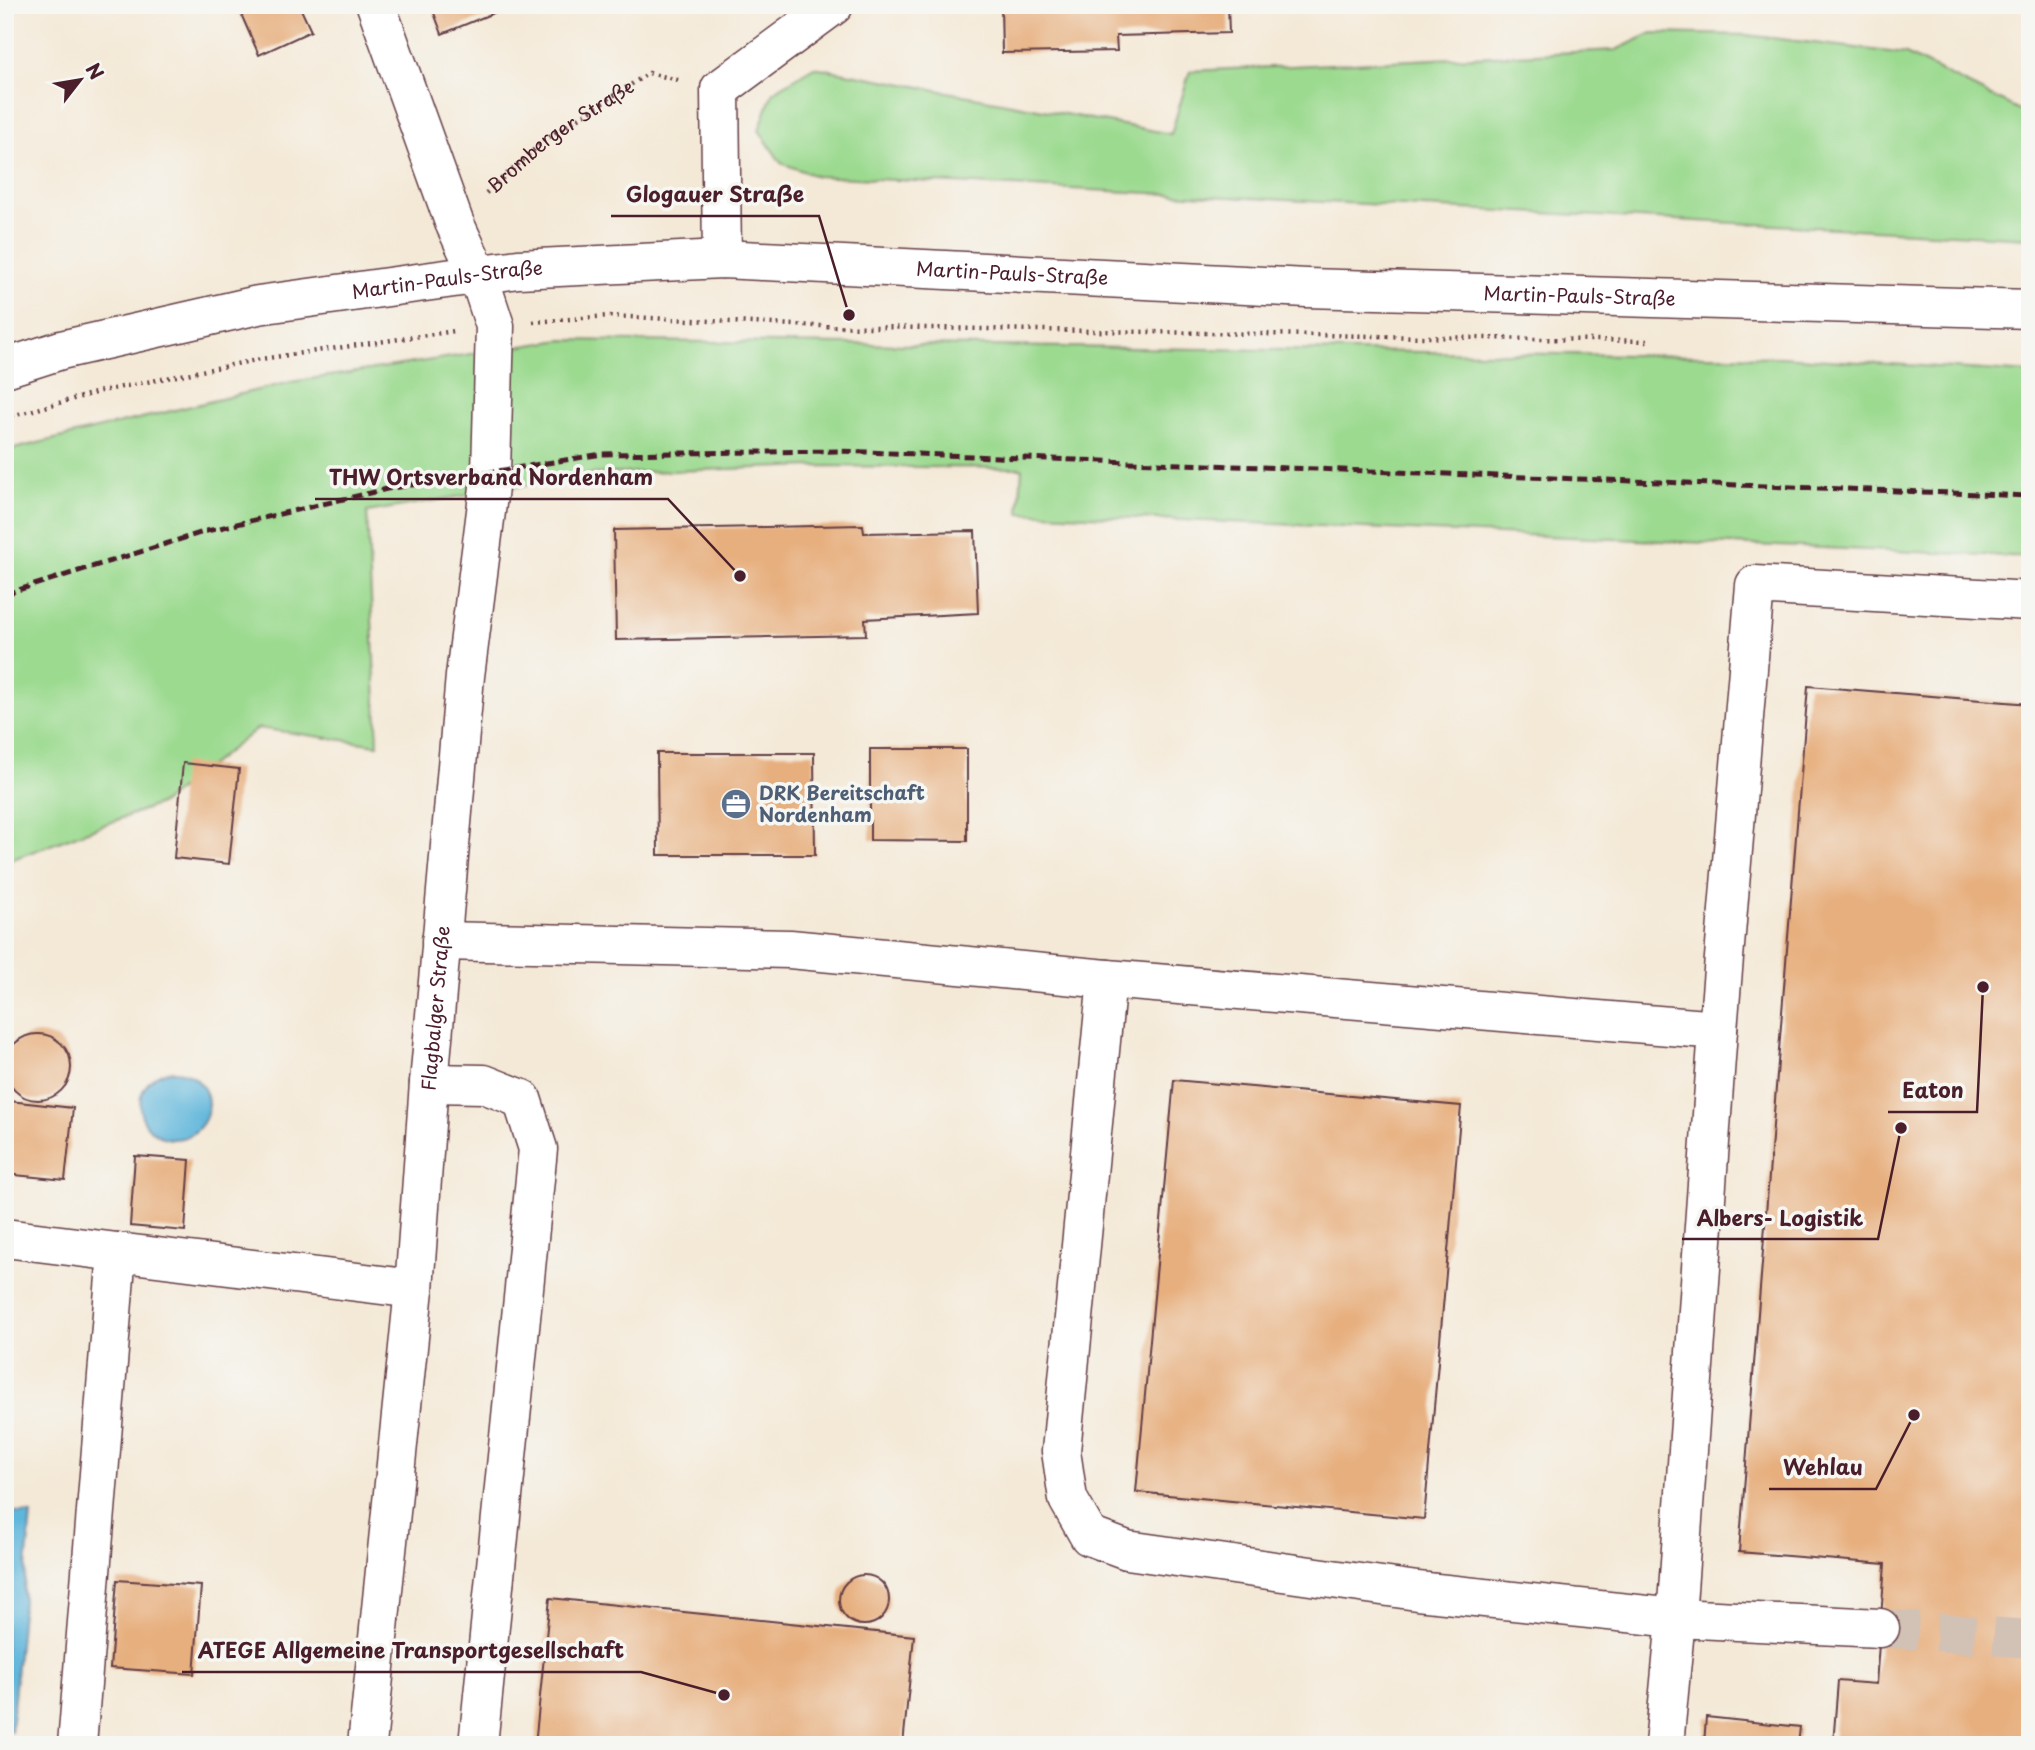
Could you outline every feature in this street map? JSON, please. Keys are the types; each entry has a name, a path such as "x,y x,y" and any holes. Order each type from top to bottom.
{"street":[{"name":"Flagbalger Straße","path":"367,1745 414,1289 429,1083 466,676 491,472 495,326 478,274 454,222 376,5"},
{"path":"722,259 720,89 834,5"},
{"name":"Martin-Pauls-Straße","path":"5,368 61,350 258,305 518,269 722,259 1307,288 1745,303 2030,309"},
{"path":"1664,1745 1755,585 2030,601"},
{"path":"441,942 790,949 1107,979 1718,1030"},
{"path":"1107,979 1061,1451 1068,1499 1089,1536 1127,1550 1418,1591 1676,1618 1880,1628"},
{"path":"429,1083 484,1084 522,1100 538,1149 478,1745"},
{"path":"5,1238 414,1289"},
{"path":"77,1745 117,1252"}],"path":[{"name":"Bromberger Straße","path":"454,222 546,139 649,74 720,89"},
{"path":"5,418 102,391 261,359 495,326 608,316 816,326 1661,341"}],"green space":[{"path":"1652,33 1746,35 1906,54 2030,115 2030,238 816,176 781,163 759,130 773,92 814,67 1171,134 1190,71 1616,50"},
{"path":"561,340 1781,357 2030,373 2030,557 1019,513 1022,468 814,466 592,474 367,512 378,745 258,728 162,803 5,862 5,451 291,382"}],"water":[{"path":"174,1071 187,1074 198,1081 205,1092 208,1105 205,1118 198,1129 187,1136 174,1139 161,1136 150,1129 143,1118 140,1105 143,1092 150,1081 161,1074"},
{"path":"5,1512 31,1514 11,1731 5,1731"}],"building":[{"path":"237,5 299,5 311,31 259,55"},
{"path":"431,5 513,5 442,34"},
{"path":"1001,5 1228,5 1229,33 1116,36 1117,51 1002,53"},
{"path":"863,525 864,533 975,531 978,613 865,619 866,635 616,640 614,530"},
{"path":"1808,686 2030,704 2030,1745 1833,1745 1838,1681 1876,1684 1885,1564 1739,1552"},
{"path":"870,749 967,749 967,841 870,840"},
{"name":"DRK Bereitschaft Nordenham","path":"657,753 814,753 815,855 658,855"},
{"path":"183,763 239,769 229,864 174,858"},
{"path":"38,1034 51,1037 61,1044 68,1054 71,1067 68,1080 61,1090 51,1097 38,1100 25,1097 15,1090 8,1080 5,1067 8,1054 15,1044 25,1037"},
{"path":"1174,1080 1461,1106 1424,1519 1136,1492"},
{"path":"9,1101 73,1108 65,1180 5,1174 5,1127"},
{"path":"135,1156 190,1160 185,1231 130,1226"},
{"path":"864,1575 882,1582 889,1600 882,1618 864,1625 846,1618 839,1600 846,1582"},
{"path":"117,1580 201,1586 194,1674 110,1668"},
{"path":"550,1598 914,1636 903,1745 535,1745"},
{"path":"1706,1717 1800,1727 1798,1745 1704,1745"}],"tunnel":[{"path":"1880,1628 2030,1639"}],"railway":[{"path":"5,594 207,531 387,489 602,454 838,451 2030,496"}],"place":[{"name":"Glogauer Straße","path":"849,315"},
{"name":"THW Ortsverband Nordenham","path":"740,576"},
{"name":"DRK Bereitschaft Nordenham","path":"736,804"},
{"name":"Eaton","path":"1983,987"},
{"name":"Albers- Logistik","path":"1901,1128"},
{"name":"Wehlau","path":"1914,1415"},
{"name":"ATEGE Allgemeine Transportgesellschaft","path":"724,1695"}]}
